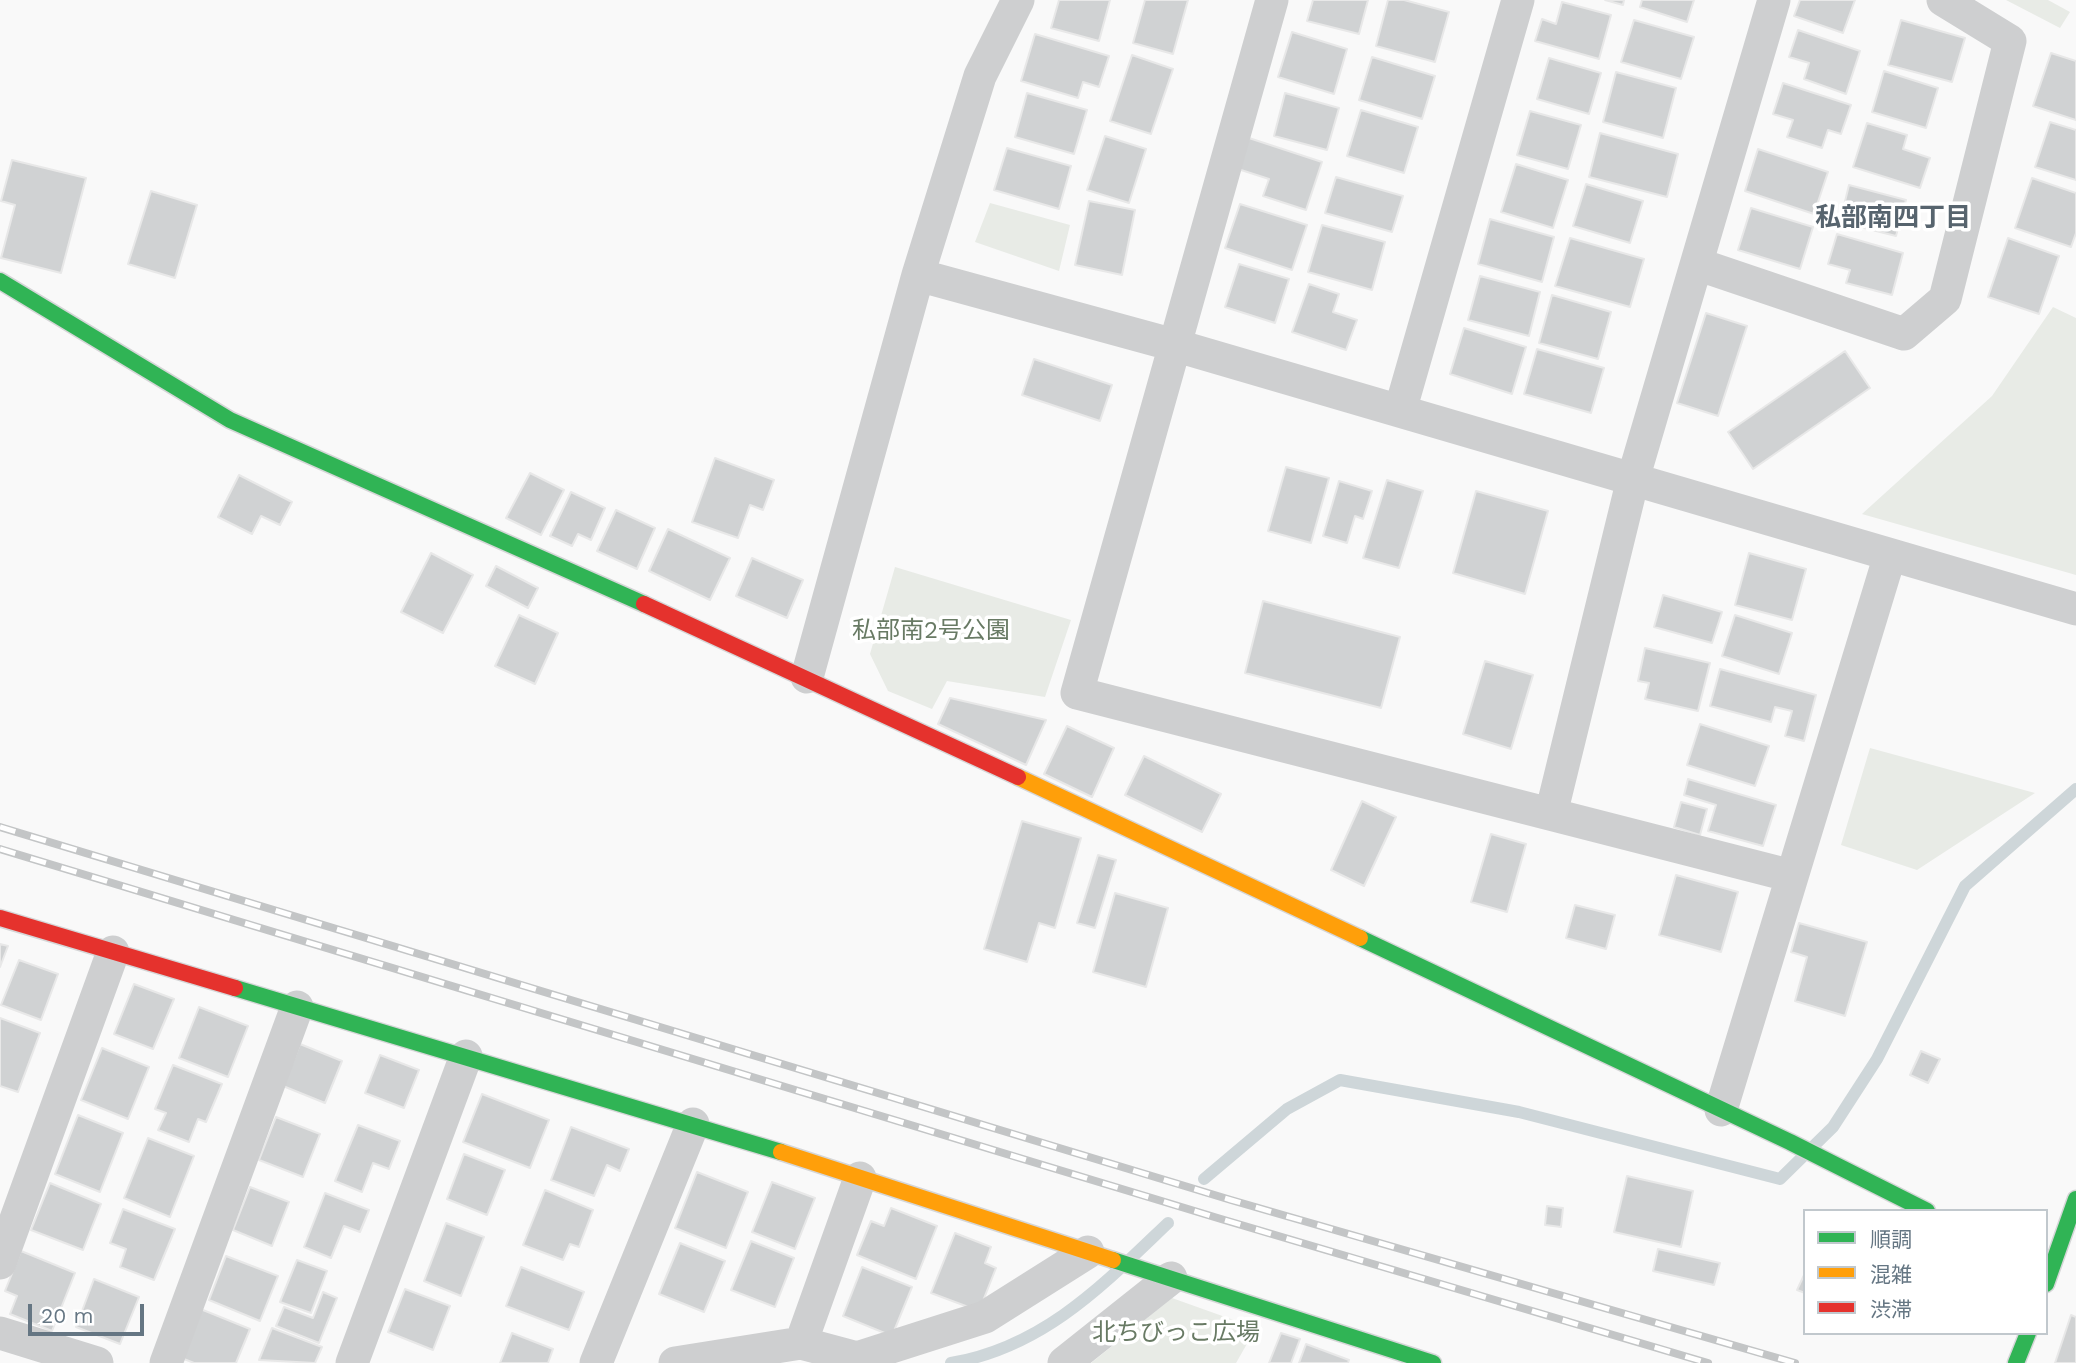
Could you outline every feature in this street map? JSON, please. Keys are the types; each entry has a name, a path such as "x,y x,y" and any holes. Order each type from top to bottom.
{"street":[{"path":"807,677 918,275 980,76 1018,0"},
{"path":"1272,0 1077,693 1792,876"},
{"path":"1400,411 1518,0"},
{"path":"1551,814 1633,480 1774,0"},
{"path":"1697,264 1904,334 1945,299 2010,41 1943,0"},
{"path":"918,275 1174,345 2076,609"},
{"path":"0,281 230,420 807,677 1790,1142 1923,1209"},
{"path":"1721,1110 1890,555"},
{"path":"0,918 692,1124 1171,1278 1398,1358 1433,1363"},
{"path":"0,1263 113,952"},
{"path":"166,1363 297,1007"},
{"path":"352,1363 466,1056"},
{"path":"596,1363 692,1124"},
{"path":"801,1343 860,1178"},
{"path":"2052,1276 2076,1199"},
{"path":"675,1363 801,1343 857,1358 985,1317 1088,1252"},
{"path":"1064,1363 1171,1278"},
{"path":"0,1334 97,1363"},
{"path":"2016,1363 2027,1335"}],"green space":[{"path":"2006,0 2048,0 2070,12 2060,28"},
{"path":"990,203 1070,225 1059,271 975,242"},
{"path":"2053,307 2076,318 2076,575 1862,514 1992,396"},
{"name":"私部南2号公園","path":"895,567 1071,620 1045,697 947,681 932,709 888,691 870,654"},
{"path":"1870,748 2035,793 1917,870 1841,845"},
{"name":"北ちびっこ広場","path":"1172,1298 1256,1328 1236,1363 1091,1363"}],"building":[{"path":"1059,0 1110,0 1099,41 1051,28"},
{"path":"1145,0 1188,0 1173,54 1133,43"},
{"path":"1313,0 1368,0 1359,34 1307,21"},
{"path":"1388,0 1404,0 1449,12 1435,62 1376,46"},
{"path":"1605,0 1624,0 1623,5"},
{"path":"1642,0 1694,0 1687,22 1640,7"},
{"path":"1800,0 1855,0 1843,33 1794,16"},
{"path":"1562,2 1611,15 1599,59 1535,41 1542,19 1556,24"},
{"path":"1634,20 1694,37 1681,79 1621,62"},
{"path":"1901,20 1965,38 1952,82 1888,65"},
{"path":"1798,30 1860,51 1846,94 1804,79 1809,63 1789,57"},
{"path":"1292,32 1347,49 1334,94 1278,77"},
{"path":"1035,34 1109,56 1099,87 1083,82 1078,98 1021,81"},
{"path":"2051,53 2076,61 2076,120 2033,106"},
{"path":"1132,55 1173,69 1151,134 1110,121"},
{"path":"1372,57 1435,76 1422,119 1359,100"},
{"path":"1549,58 1601,73 1589,114 1537,99"},
{"path":"1884,71 1938,88 1926,128 1872,112"},
{"path":"1616,72 1676,88 1663,138 1603,122"},
{"path":"1783,83 1851,105 1841,134 1828,130 1822,148 1787,137 1793,120 1773,114"},
{"path":"1027,93 1087,110 1074,154 1015,137"},
{"path":"1285,93 1339,108 1327,150 1274,136"},
{"path":"1361,110 1418,127 1404,173 1347,156"},
{"path":"1530,111 1581,125 1568,169 1517,155"},
{"path":"2050,122 2076,130 2076,180 2035,167"},
{"path":"1867,123 1907,135 1903,149 1930,158 1920,188 1853,167"},
{"path":"1600,133 1678,154 1667,197 1589,177"},
{"path":"1105,136 1146,149 1129,203 1087,190"},
{"path":"1249,138 1322,162 1306,210 1263,196 1269,179 1238,169"},
{"path":"1007,148 1071,166 1059,209 994,190"},
{"path":"1758,149 1828,172 1814,214 1745,191"},
{"path":"12,160 86,178 61,273 1,258 15,205 1,201"},
{"path":"1516,164 1568,180 1553,228 1501,212"},
{"path":"1336,177 1403,196 1392,232 1325,213"},
{"path":"2032,178 2076,193 2076,233 2071,247 2015,228"},
{"path":"1586,184 1643,201 1630,243 1573,226"},
{"path":"1849,185 1906,200 1896,236 1840,222"},
{"path":"151,191 197,205 175,278 128,264"},
{"path":"1089,201 1135,210 1122,275 1075,265"},
{"path":"1240,204 1307,225 1292,270 1225,248"},
{"path":"1751,208 1813,227 1800,269 1738,250"},
{"path":"1490,219 1554,237 1542,282 1478,264"},
{"path":"1322,225 1385,242 1372,290 1308,272"},
{"path":"1837,234 1903,253 1892,295 1846,283 1850,270 1828,264"},
{"path":"1570,238 1644,259 1630,307 1555,286"},
{"path":"2008,238 2059,256 2039,314 1988,297"},
{"path":"1239,264 1289,279 1275,323 1225,307"},
{"path":"1480,276 1540,292 1529,336 1468,320"},
{"path":"1309,284 1339,294 1333,312 1357,320 1346,350 1292,332"},
{"path":"1552,295 1611,312 1598,359 1539,343"},
{"path":"1706,313 1747,326 1718,416 1677,403"},
{"path":"1464,328 1526,347 1512,394 1450,374"},
{"path":"1537,349 1604,368 1591,413 1524,394"},
{"path":"1845,351 1870,388 1753,469 1728,432"},
{"path":"1034,359 1112,385 1100,421 1022,395"},
{"path":"715,458 774,480 763,510 750,505 738,538 692,522"},
{"path":"1286,467 1329,478 1311,543 1268,531"},
{"path":"530,473 564,490 541,535 506,518"},
{"path":"239,475 292,502 280,525 261,516 252,534 218,517"},
{"path":"1387,480 1423,491 1399,568 1363,558"},
{"path":"1339,481 1372,491 1363,519 1355,516 1347,543 1323,536"},
{"path":"1476,491 1548,511 1525,594 1453,573"},
{"path":"571,492 605,508 591,540 578,534 572,546 550,536"},
{"path":"616,510 655,528 637,569 597,551"},
{"path":"668,529 730,558 710,600 649,571"},
{"path":"431,553 473,575 443,633 401,612"},
{"path":"1749,553 1806,569 1792,620 1735,605"},
{"path":"752,558 803,580 787,618 736,596"},
{"path":"496,566 538,588 528,608 486,586"},
{"path":"1663,595 1722,612 1712,643 1654,627"},
{"path":"1263,601 1400,637 1381,708 1245,673"},
{"path":"519,615 558,633 535,684 495,666"},
{"path":"1735,615 1792,633 1779,674 1722,656"},
{"path":"1645,648 1710,663 1698,711 1645,699 1649,683 1638,681"},
{"path":"1485,661 1533,675 1511,749 1463,734"},
{"path":"1720,669 1816,695 1804,741 1785,736 1792,711 1775,707 1771,722 1710,706"},
{"path":"950,698 1046,720 1026,765 938,724"},
{"path":"1700,724 1769,746 1755,786 1687,765"},
{"path":"1067,726 1114,748 1092,797 1044,774"},
{"path":"1144,756 1221,794 1202,832 1125,795"},
{"path":"1688,779 1776,805 1763,846 1708,831 1716,805 1684,795"},
{"path":"1362,801 1396,817 1364,886 1331,870"},
{"path":"1681,802 1707,809 1700,835 1674,827"},
{"path":"1022,821 1081,838 1055,928 1039,923 1027,962 984,949"},
{"path":"1491,834 1526,844 1507,912 1471,902"},
{"path":"1098,855 1116,860 1095,928 1077,923"},
{"path":"1676,875 1738,892 1721,952 1659,935"},
{"path":"1115,893 1168,908 1146,987 1093,972"},
{"path":"1575,905 1615,915 1606,949 1566,938"},
{"path":"1799,923 1867,942 1845,1016 1795,1001 1807,957 1791,952"},
{"path":"0,944 8,946 0,967"},
{"path":"19,960 58,974 41,1020 1,1005"},
{"path":"134,984 174,999 153,1049 114,1034"},
{"path":"199,1007 248,1026 228,1077 179,1058"},
{"path":"0,1018 40,1033 18,1092 0,1086"},
{"path":"300,1044 342,1061 325,1103 283,1086"},
{"path":"102,1048 149,1067 128,1119 81,1100"},
{"path":"1921,1051 1940,1059 1928,1083 1910,1075"},
{"path":"380,1055 419,1070 404,1108 365,1093"},
{"path":"173,1065 222,1084 206,1122 198,1119 189,1142 158,1130 166,1113 155,1109"},
{"path":"482,1094 549,1120 530,1168 463,1142"},
{"path":"78,1115 123,1133 100,1192 55,1174"},
{"path":"276,1117 320,1134 303,1177 259,1160"},
{"path":"358,1125 400,1141 389,1169 373,1163 362,1192 335,1181"},
{"path":"571,1127 629,1149 620,1171 607,1165 594,1196 551,1180"},
{"path":"148,1138 194,1156 170,1217 124,1198"},
{"path":"464,1154 505,1170 487,1215 447,1199"},
{"path":"697,1172 748,1192 726,1248 675,1228"},
{"path":"1627,1176 1693,1191 1681,1247 1614,1232"},
{"path":"772,1182 815,1198 795,1249 752,1232"},
{"path":"50,1183 101,1204 83,1250 31,1230"},
{"path":"250,1187 289,1202 272,1246 233,1230"},
{"path":"545,1190 593,1210 579,1247 570,1244 563,1260 523,1245"},
{"path":"325,1193 369,1210 360,1232 344,1226 331,1258 304,1247"},
{"path":"1547,1206 1563,1208 1561,1227 1545,1225"},
{"path":"891,1208 937,1226 916,1279 857,1255 871,1221 884,1226"},
{"path":"123,1209 175,1229 154,1280 120,1267 126,1249 110,1243"},
{"path":"446,1223 484,1237 461,1296 424,1281"},
{"path":"955,1233 991,1247 985,1263 996,1268 979,1311 931,1293"},
{"path":"751,1241 794,1258 775,1307 731,1290"},
{"path":"680,1243 725,1261 704,1312 659,1294"},
{"path":"1658,1249 1720,1263 1714,1285 1653,1271"},
{"path":"21,1251 75,1273 52,1331 10,1314 17,1296 5,1291"},
{"path":"226,1256 278,1276 260,1321 209,1300"},
{"path":"297,1260 327,1271 311,1313 280,1302"},
{"path":"521,1267 584,1292 569,1330 506,1306"},
{"path":"862,1267 912,1287 892,1336 843,1316"},
{"path":"1803,1277 1803,1292 1797,1290"},
{"path":"94,1279 139,1297 120,1344 76,1327"},
{"path":"405,1289 450,1306 433,1350 388,1332"},
{"path":"323,1292 337,1298 319,1343 276,1326 284,1307 313,1318"},
{"path":"198,1308 250,1329 236,1363 194,1363 179,1357"},
{"path":"2071,1315 2076,1317 2076,1363 2055,1363"},
{"path":"272,1328 322,1347 315,1363 259,1360"},
{"path":"512,1333 553,1349 548,1363 500,1363"},
{"path":"1281,1333 1300,1339 1291,1363 1269,1363"},
{"path":"1306,1344 1349,1360 1348,1363 1299,1363"}],"waterway":[{"path":"1204,1179 1287,1109 1340,1080 1519,1112 1780,1179 1833,1127 1877,1059 1965,886 2076,789"},
{"path":"951,1363 984,1355 1043,1328 1095,1290 1168,1223"}],"railway":[{"path":"0,827 1231,1200 1795,1363"},
{"path":"0,849 1221,1219 1708,1363"}],"traffic: fast":[{"path":"0,281 230,420 644,604"},
{"path":"1360,938 1790,1142 1923,1209"},
{"path":"235,988 781,1152"},
{"path":"2048,1278 2076,1199"},
{"path":"1113,1260 1433,1363"},
{"path":"2016,1363 2027,1335"}],"traffic: slow":[{"path":"1018,777 1360,938"},
{"path":"781,1152 1113,1260"}],"traffic: jam":[{"path":"644,604 1018,777"},
{"path":"0,918 235,988"}],"district":[{"name":"私部南四丁目","path":"1893,218"}]}
